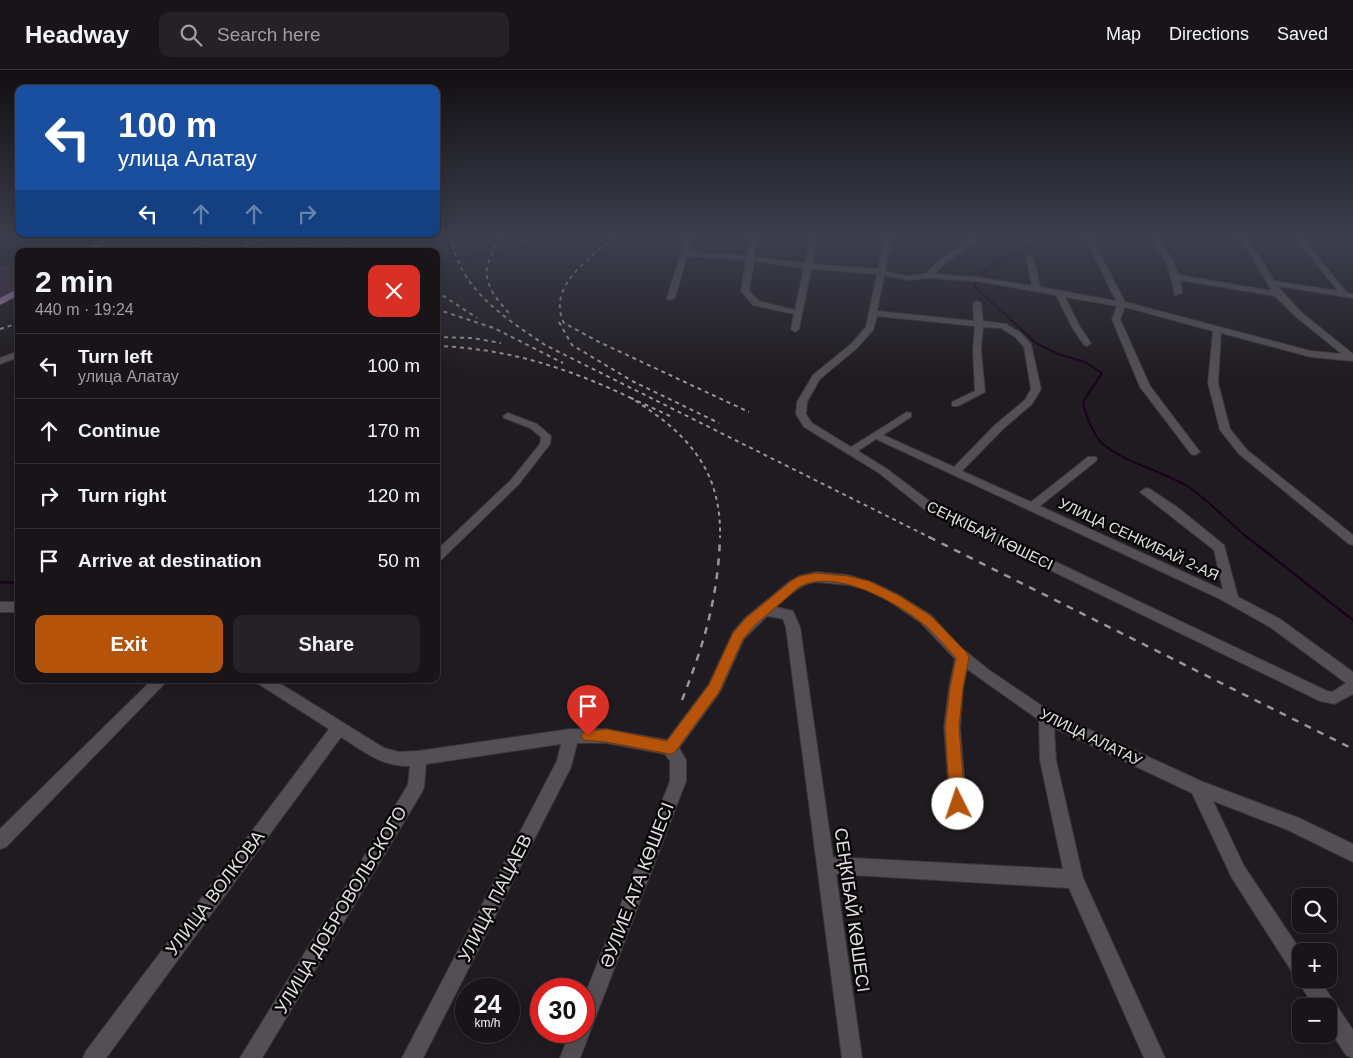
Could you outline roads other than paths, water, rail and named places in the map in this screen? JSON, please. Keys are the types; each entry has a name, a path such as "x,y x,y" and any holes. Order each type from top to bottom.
{"main road":[{"path":"0,302 15,293"}],"street":[{"path":"671,298 676,283"},
{"path":"746,283 745,291 756,303 798,313"},
{"path":"795,329 804,283"},
{"name":"СЕҢКІБАЙ КӨШЕСІ","path":"879,283 870,328 854,346 816,377 802,402 801,414 808,425 883,471 928,506 1324,696 1334,698 1353,686"},
{"path":"997,283 1122,304 1311,354 1352,357"},
{"path":"1035,283 1036,289"},
{"path":"1112,283 1122,304 1116,319 1145,387 1195,452"},
{"path":"1177,283 1178,293"},
{"path":"1213,283 1278,294"},
{"path":"1272,283 1278,294 1298,314 1352,357"},
{"path":"1273,283 1349,296"},
{"path":"1338,283 1349,296"},
{"path":"1059,293 1076,327 1087,343"},
{"path":"955,404 980,392 977,350 979,324 977,303"},
{"path":"873,313 1003,326 1018,335 1028,346 1036,389 1029,402 999,427 956,471"},
{"path":"1217,330 1213,383 1225,430 1243,452 1353,541"},
{"path":"0,361 15,355"},
{"path":"851,451 907,415"},
{"path":"440,554 515,482 545,444 546,436 542,432 530,424 508,416"},
{"name":"УЛИЦА СЕНКИБАЙ 2-АЯ","path":"875,435 1232,600 1275,623 1353,680"},
{"name":"УЛИЦА СЕНКИБАЙ 2-АЯ","path":"1032,507 1092,459"},
{"name":"УЛИЦА СЕНКИБАЙ 2-АЯ","path":"1146,492 1173,510 1220,548 1232,600"},
{"name":"УЛИЦА АЛАТАУ","path":"670,748 714,688 738,636 764,610 795,584 804,579 816,577 848,580 869,586 894,598 926,619 963,657 1046,717 1198,788 1293,824 1353,853"},
{"path":"0,608 15,607"},
{"name":"СЕҢКІБАЙ КӨШЕСІ","path":"764,610 788,615 793,627 852,1058"},
{"path":"958,804 952,727 956,688 963,657"},
{"path":"0,841 158,683"},
{"path":"273,683 338,729 380,754 399,758 418,758 571,736 606,736 670,748"},
{"path":"1046,717 1048,760 1074,879 1155,1058"},
{"name":"УЛИЦА ВОЛКОВА","path":"93,1058 338,729"},
{"name":"УЛИЦА ПАЦАЕВ","path":"412,1058 565,762 571,736"},
{"name":"ӘУЛИЕ АТА КӨШЕСІ","path":"595,994 678,781 678,760 670,748"},
{"name":"УЛИЦА ДОБРОВОЛЬСКОГО","path":"250,1058 416,788 418,758"},
{"path":"1198,788 1238,872 1292,954"},
{"path":"826,865 1074,879"},
{"path":"1337,1023 1353,1048"},
{"path":"570,1058 576,1043"}],"waterway":[{"path":"976,283 974,286 1036,343 1058,354 1085,362 1102,373 1083,402 1090,424 1102,443 1120,456 1187,486 1248,538"},
{"path":"1247,537 1353,620"},
{"path":"0,582 15,583"}],"railway":[{"path":"471,283 486,300 514,324 545,345 1353,749"},
{"path":"489,283 496,297 509,313"},
{"path":"567,283 561,297 560,310 564,323 597,341 749,412"},
{"path":"440,294 477,318"},
{"path":"440,310 494,328 563,363"},
{"path":"559,322 572,345 629,379"},
{"path":"0,329 15,324"},
{"path":"440,337 472,338 501,343"},
{"path":"440,346 512,355 560,369 631,398"},
{"path":"632,381 719,423"},
{"path":"631,398 670,416"},
{"path":"631,398 668,425 684,439 697,455 707,472 715,492 719,514 720,537"},
{"path":"682,700 703,640 713,601 720,537"}]}
